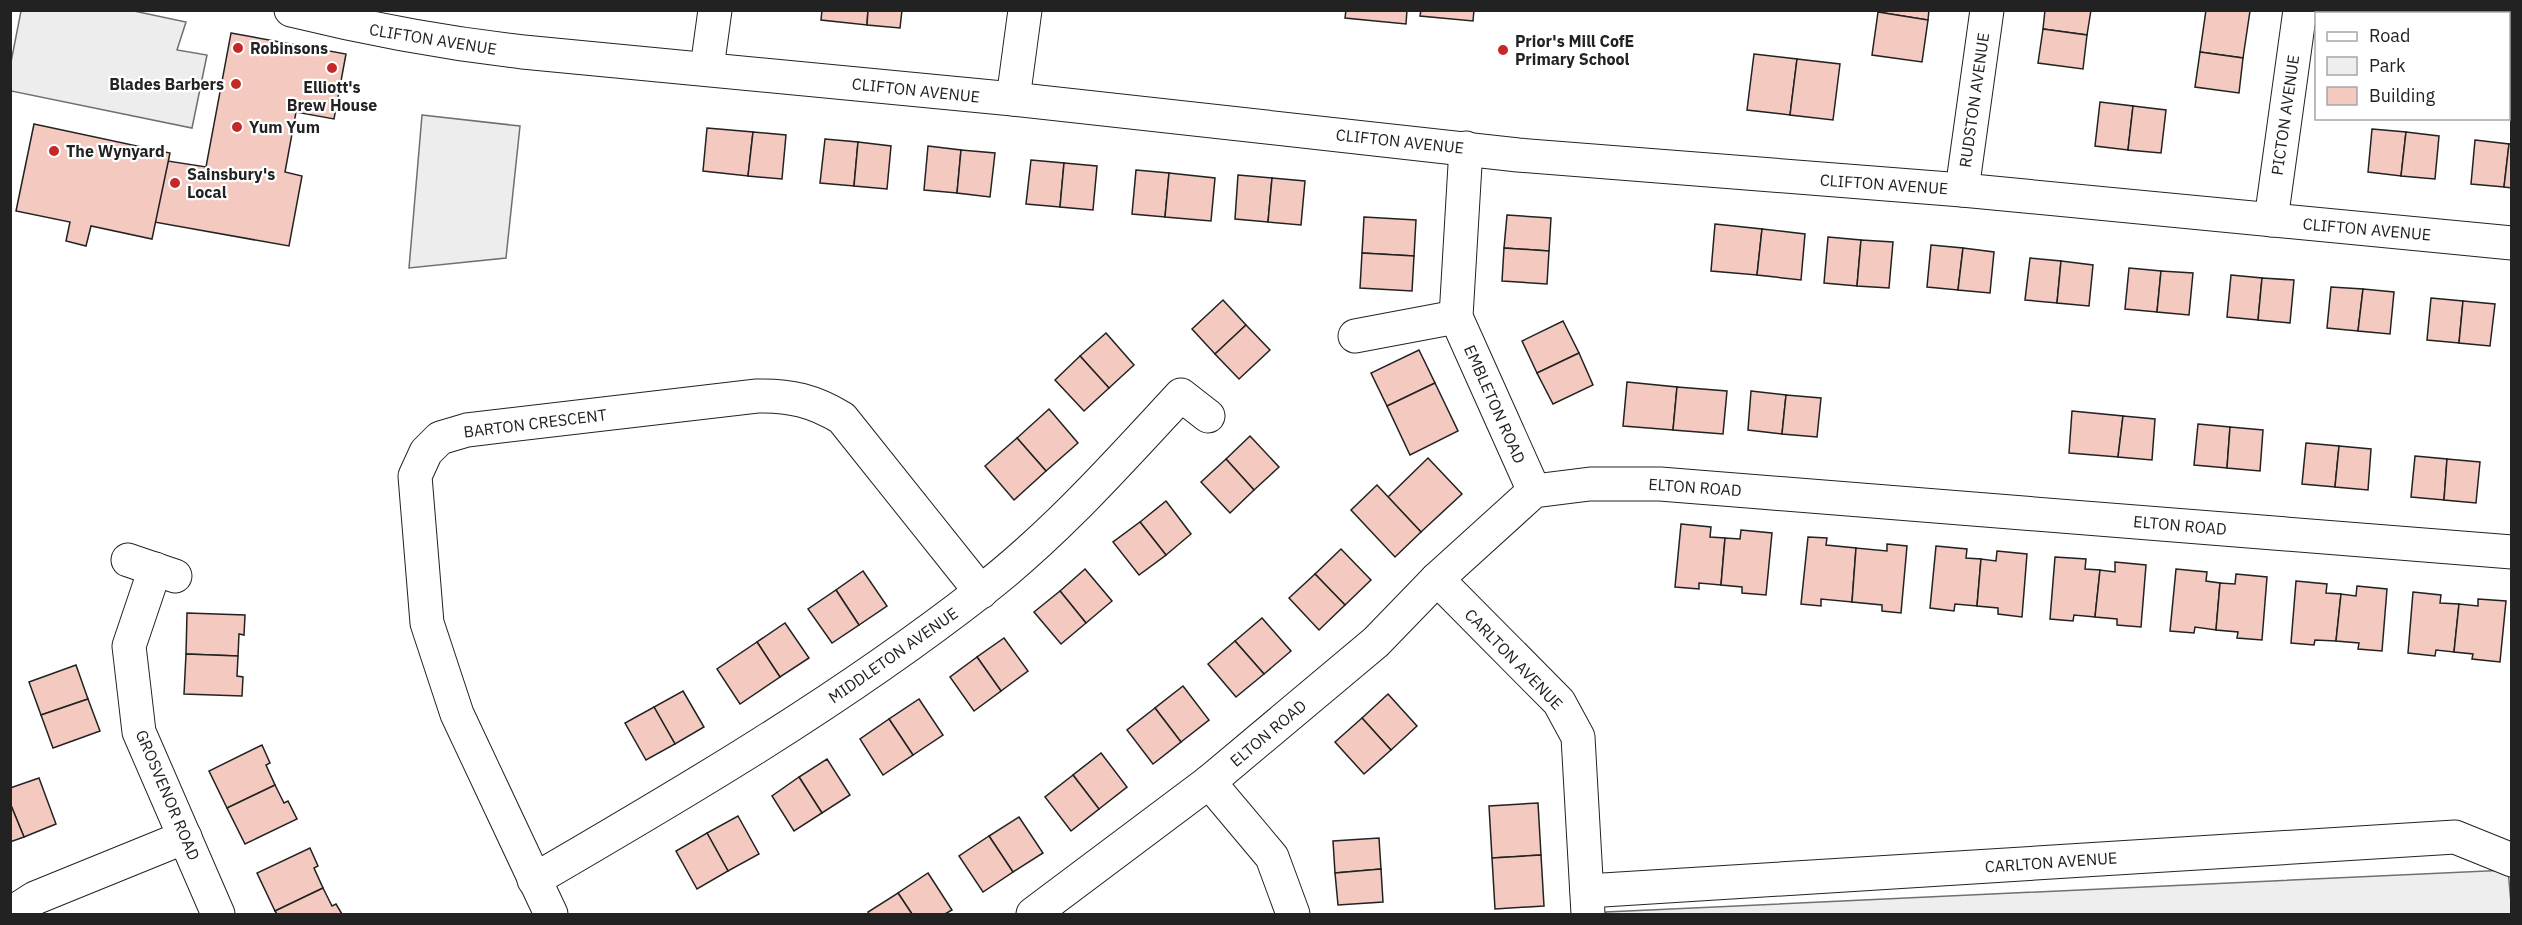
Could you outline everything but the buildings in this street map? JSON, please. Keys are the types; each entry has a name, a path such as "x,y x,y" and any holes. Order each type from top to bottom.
{"street":[{"name":"CLIFTON AVENUE","path":"291,10 329,15 360,28 454,44 522,52 1013,99 1518,155 1962,190 2511,243"},
{"path":"707,68 715,10"},
{"path":"1013,99 1025,10"},
{"name":"RUDSTON AVENUE","path":"1962,190 1987,10"},
{"name":"PICTON AVENUE","path":"2271,220 2300,10"},
{"name":"EMBLETON ROAD","path":"1466,148 1456,317 1534,491"},
{"path":"1355,336 1456,317"},
{"name":"BARTON CRESCENT","path":"551,915 457,714 427,623 415,476 426,452 440,438 467,430 757,396 780,395 804,399 842,418 981,592"},
{"name":"MIDDLETON AVENUE","path":"534,880 707,780 861,679 981,592 1075,510 1181,396 1209,416"},
{"name":"ELTON ROAD","path":"1033,915 1209,782 1376,642 1437,579 1534,491 1590,484 1660,484 2511,552"},
{"name":"GROSVENOR ROAD","path":"153,568 129,646 139,732 218,915"},
{"name":"CARLTON AVENUE","path":"1437,579 1559,702 1578,737 1587,903 2455,837 2511,860"},
{"path":"1209,782 1272,857 1293,915"},
{"path":"10,914 35,898 185,837"}],"green space":[{"path":"2508,870 2512,914 1606,914 1606,912"}],"shaded area":[{"path":"21,11 134,11 186,22 177,50 207,55 192,128 11,91 11,62"},
{"path":"422,115 520,126 506,258 409,268"}],"place":[{"name":"Robinsons","path":"238,48"},
{"name":"Prior's Mill CofE Primary School","path":"1503,50"},
{"name":"Elliott's Brew House","path":"332,68"},
{"name":"Blades Barbers","path":"236,84"},
{"name":"Yum Yum","path":"237,127"},
{"name":"The Wynyard","path":"54,151"},
{"name":"Sainsbury's Local","path":"175,183"}]}
